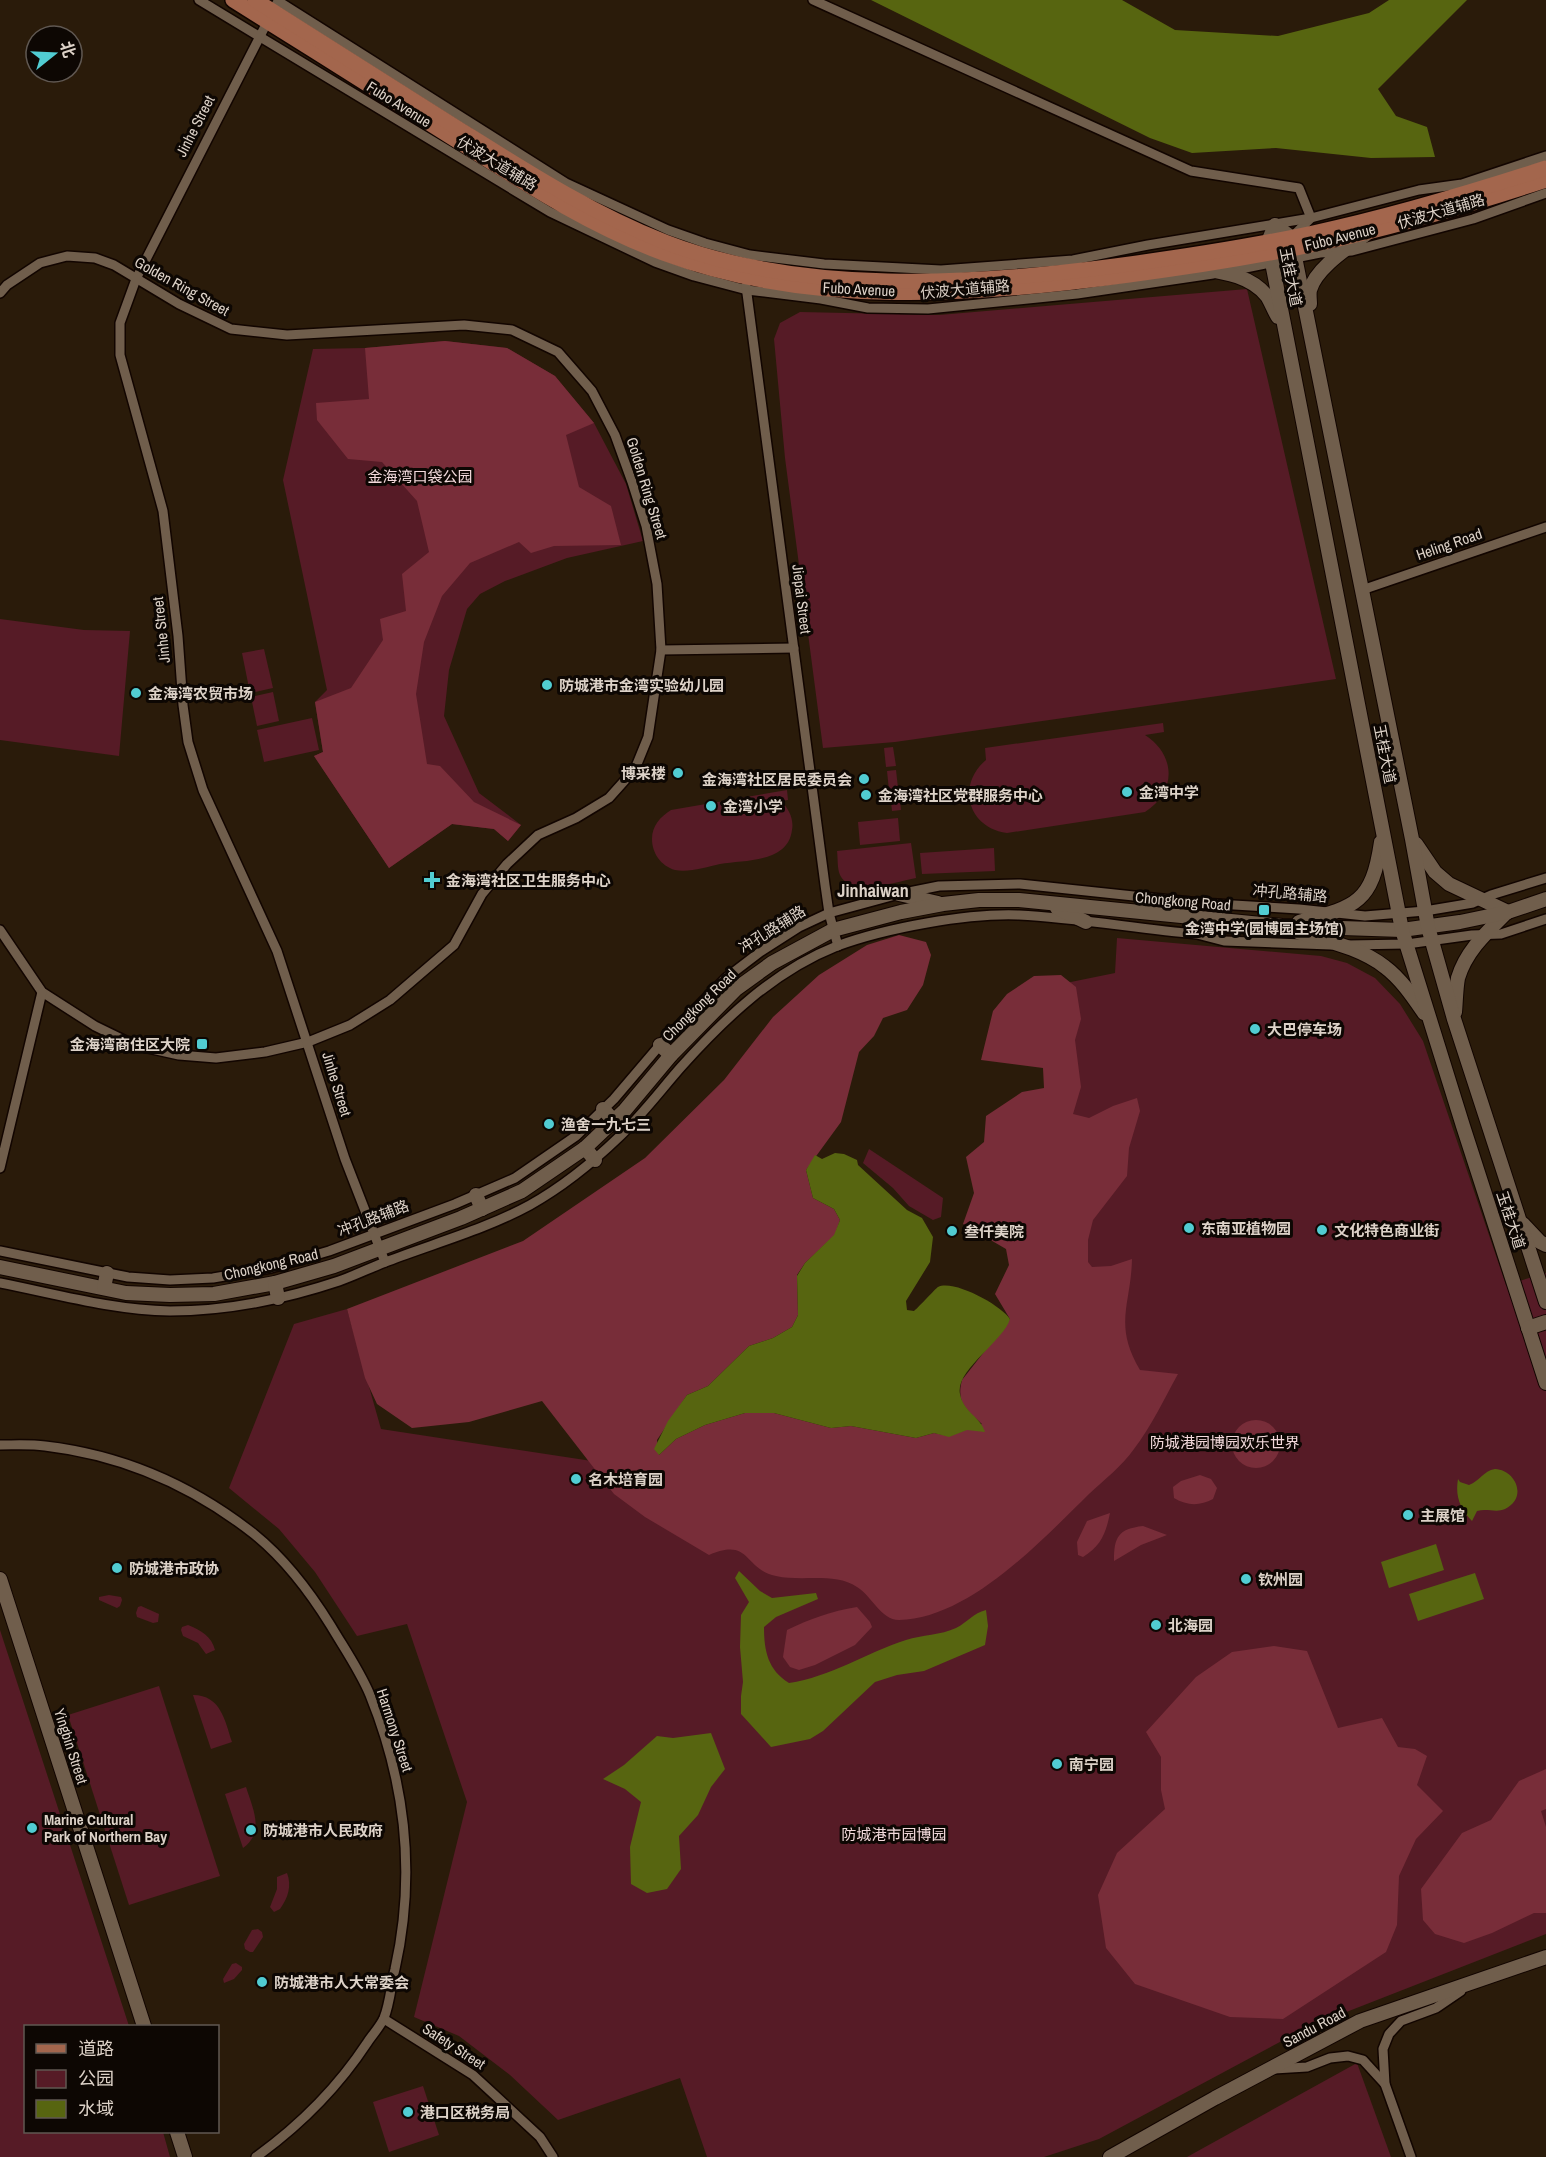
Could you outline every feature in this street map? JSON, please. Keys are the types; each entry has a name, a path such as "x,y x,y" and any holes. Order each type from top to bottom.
{"main road":[{"name":"Fubo Avenue","path":"233,0 272,11 561,193 663,241 747,273 941,281 1270,252"},
{"name":"Fubo Avenue","path":"256,0 601,232 698,266 871,291 941,292 1116,283 1189,266 1293,248 1373,230 1469,205 1546,180"},
{"name":"Fubo Avenue","path":"1293,248 1546,168"},
{"name":"玉桂大道","path":"1275,225 1293,248 1430,934 1454,1019 1546,1302"},
{"name":"玉桂大道","path":"1275,225 1270,252 1399,913 1472,1156 1546,1383"},
{"path":"1309,324 1310,290 1318,274 1373,230"},
{"path":"1189,266 1224,272 1254,285 1267,297 1285,330"},
{"path":"1282,926 1336,912 1353,904 1366,892 1377,869 1383,830"},
{"path":"1412,839 1435,873 1449,884 1508,912 1484,935 1466,958 1458,980 1454,1019"},
{"path":"899,894 943,904"},
{"name":"Chongkong Road","path":"0,1267 137,1293 214,1294 275,1283 334,1266 482,1209 522,1191 585,1148 614,1121 671,1055 736,990 772,963 833,930 901,912 979,900 1019,900 1405,937 1430,934 1546,899"},
{"path":"1047,903 1086,922"},
{"path":"1282,926 1340,945 1367,956 1385,967 1408,990 1431,1024"},
{"path":"660,1045 671,1055"},
{"path":"603,1109 614,1121"},
{"path":"585,1148 595,1160"},
{"path":"1472,1156 1496,1148"},
{"path":"476,1195 482,1209"},
{"path":"1520,1220 1540,1242 1546,1245"},
{"path":"104,1288 107,1273"},
{"path":"275,1283 278,1299"},
{"path":"1528,1328 1546,1322"},
{"name":"Yingbin Street","path":"0,1579 144,2025"},
{"name":"Sandu Road","path":"1110,2157 1360,2021 1546,1957"},
{"path":"177,2133 185,2157"}],"street":[{"name":"伏波大道辅路","path":"198,0 550,212 601,232"},
{"path":"813,0 1191,171 1299,188 1311,218 1293,248"},
{"name":"Jinhe Street","path":"272,11 136,279 120,323 120,355 163,511 188,742 203,789 277,951 345,1159 385,1262"},
{"name":"伏波大道辅路","path":"747,273 872,267 941,270 1073,260 1311,218 1419,190 1462,183 1546,156"},
{"name":"伏波大道辅路","path":"1293,248 1320,253 1352,251 1473,219 1546,193"},
{"path":"1116,283 1224,272 1270,252"},
{"name":"Golden Ring Street","path":"0,293 7,285 40,263 67,256 95,258 114,265 179,304 231,329 287,335 464,325 512,330 558,352 592,391 615,435 632,482 646,526 657,584 661,650 648,737 635,769 609,798 576,818 538,835 507,864 482,894 454,945 390,1000 350,1025 308,1042 265,1052 216,1058 179,1055 134,1045 95,1026 42,992 0,930"},
{"name":"Jiepai Street","path":"747,273 829,913 838,946"},
{"name":"Heling Road","path":"1362,590 1546,527"},
{"path":"661,650 794,648"},
{"name":"冲孔路辅路","path":"0,1251 128,1277 170,1280 213,1278 271,1268 329,1251 476,1195 514,1178 576,1136 726,978 770,946 799,927 829,913 899,894 939,886 1020,884 1200,903 1231,903 1365,916 1473,903 1546,878"},
{"path":"0,1283 124,1308 170,1311 215,1309 278,1299 339,1281 467,1233 530,1205 595,1160 636,1120 683,1066 746,1001 802,964 838,946 904,927 982,916 1018,915 1197,934 1224,941 1310,946 1340,945 1405,937"},
{"path":"1430,934 1501,934 1546,919"},
{"path":"0,1168 42,992"},
{"name":"Harmony Street","path":"0,1445 43,1446 91,1453 134,1466 175,1483 218,1508 256,1535 297,1577 320,1609 369,1694 387,1743 404,1824 407,1860 405,1908 400,1945 384,2019 348,2071 285,2136 256,2157"},
{"path":"1411,2157 1385,2084 1383,2049 1389,2034 1401,2021 1436,2008 1476,1980"},
{"name":"Safety Street","path":"384,2019 473,2074 540,2137 553,2157"},
{"path":"1269,2069 1307,2067 1330,2058 1348,2056 1363,2060 1385,2084"}],"green space":[{"path":"1247,289 1336,679 895,742 823,748 785,458 774,339 780,323 800,312 939,315"},
{"name":"金海湾口袋公园","path":"445,341 507,348 555,376 594,423 626,484 643,541 567,558 505,581 480,594 467,609 449,670 444,716 479,793 521,825 508,841 494,829 452,824 389,868 314,756 323,752 315,702 327,690 283,480 313,349 365,348"},
{"name":"金海湾口袋公园","path":"445,341 507,348 555,376 594,423 566,435 579,487 611,506 621,545 554,546 531,553 519,542 470,563 442,596 424,642 416,694 427,764 440,766 474,802 521,825 508,841 494,829 452,824 389,868 314,756 323,752 315,702 351,688 383,640 380,619 406,611 402,574 429,552 417,501 382,462 348,459 317,420 316,403 369,399 365,348"},
{"path":"0,619 84,630 130,631 119,756 0,740"},
{"path":"264,649 273,688 250,693 242,653"},
{"path":"273,692 279,721 257,726 251,697"},
{"path":"312,718 319,750 264,762 257,730"},
{"path":"1163,723 1164,732 1145,735 1163,753 1169,774 1167,784 1163,794 1145,812 1007,833 983,823 975,814 969,793 971,781 986,760 985,748"},
{"path":"893,747 896,766 886,767 884,748"},
{"path":"896,770 898,788 889,790 887,771"},
{"path":"787,790 788,800 781,801 790,814 792,830 789,841 783,849 774,854 764,858 686,871 670,868 656,854 652,844 653,830 660,819 671,810"},
{"path":"899,792 901,810 892,811 890,793"},
{"path":"898,818 900,841 860,845 858,822"},
{"path":"911,843 916,878 886,885 863,887 845,882 840,875 837,851"},
{"path":"994,848 995,871 922,874 920,853"},
{"path":"899,935 926,942 931,955 923,985 907,1010 883,1018 874,1036 859,1052 841,1122 806,1170 813,1198 834,1209 840,1220 835,1235 805,1263 797,1275 798,1315 792,1327 773,1338 749,1346 708,1386 687,1395 657,1440 659,1455 676,1439 705,1425 745,1413 774,1413 831,1428 851,1426 916,1438 934,1433 949,1436 982,1424 964,1405 960,1388 962,1380 1010,1319 995,1294 1009,1265 1006,1249 963,1224 974,1193 966,1157 984,1142 986,1116 1022,1092 1044,1088 1043,1068 981,1060 993,1011 1007,994 1034,976 1061,975 1076,987 1081,1019 1075,1040 1081,1087 1073,1114 1089,1118 1113,1106 1137,1098 1140,1111 1129,1148 1127,1176 1093,1220 1088,1240 1088,1262 1092,1267 1111,1266 1132,1259 1125,1327 1132,1354 1140,1370 1178,1374 1152,1422 1129,1455 1027,1554 1003,1574 952,1606 925,1616 893,1619 881,1612 862,1591 848,1582 776,1576 765,1572 746,1556 733,1550 723,1550 709,1555 645,1517 614,1494 542,1401 469,1422 412,1428 377,1404 365,1378 347,1309 523,1241 645,1158 724,1080 773,1017 819,975 867,945"},
{"name":"防城港市园博园","path":"1117,938 1321,956 1347,963 1375,978 1400,1004 1423,1041 1506,1285 1546,1273 1546,1934 1308,2027 1099,2139 1044,2157 707,2157 680,2078 558,2120 510,2075 459,2036 414,2017 467,1802 407,1624 357,1636 315,1572 279,1529 229,1488 294,1324 347,1309 381,1429 965,1518 1081,1253 1061,984 1115,973"},
{"path":"869,1149 943,1198 941,1217 933,1220 909,1206 893,1188 863,1163"},
{"path":"1256,1420 1273,1427 1280,1444 1273,1461 1256,1468 1239,1461 1232,1444 1239,1427"},
{"path":"1200,1475 1211,1479 1217,1488 1213,1499 1194,1504 1184,1503 1174,1498 1173,1487 1181,1481"},
{"path":"1110,1513 1107,1527 1098,1544 1083,1557 1078,1555 1077,1542 1087,1521"},
{"path":"1143,1526 1167,1535 1141,1545 1114,1561 1115,1546 1119,1536 1128,1529"},
{"path":"109,1595 121,1597 120,1606 117,1608 99,1600 99,1597"},
{"path":"141,1606 159,1614 158,1622 153,1623 137,1617 138,1607"},
{"path":"857,1607 872,1627 855,1645 815,1665 799,1670 790,1667 783,1657 787,1630 821,1616"},
{"path":"188,1625 205,1634 215,1650 206,1654 198,1643 183,1636 182,1627"},
{"name":"Marine Cultural Park of Northern Bay","path":"0,1630 129,2025 24,2025 24,2133 163,2133 170,2157 0,2157"},
{"path":"1274,1646 1307,1651 1338,1728 1382,1718 1398,1747 1415,1749 1427,1756 1417,1785 1443,1811 1416,1839 1399,1876 1397,1925 1386,1952 1283,2019 1230,2017 1135,1984 1106,1948 1098,1895 1117,1853 1165,1809 1161,1790 1161,1757 1146,1732 1196,1677 1232,1652"},
{"path":"159,1686 220,1876 129,1905 68,1715"},
{"path":"193,1695 210,1699 216,1704 224,1718 232,1742 211,1749"},
{"path":"1546,1769 1546,1809 1541,1811 1546,1827 1546,1913 1534,1913 1492,1933 1464,1943 1435,1934 1423,1920 1421,1889 1462,1833 1491,1820 1519,1781"},
{"path":"246,1787 254,1812 255,1827 250,1842 243,1848 225,1794"},
{"path":"287,1873 289,1887 287,1896 280,1909 274,1912 270,1907 277,1889 277,1877"},
{"path":"258,1929 262,1932 263,1937 253,1952 250,1952 245,1949 244,1944 252,1930"},
{"path":"236,1963 242,1967 242,1970 234,1979 224,1983 223,1979 232,1964"},
{"path":"1357,2063 1391,2157 1187,2157"},
{"path":"423,2086 439,2135 389,2152 373,2102"}],"water":[{"path":"871,0 1122,0 1175,30 1278,36 1369,13 1389,0 1467,0 1378,89 1396,116 1427,127 1435,157 1371,158 1276,148 1192,153 1150,138"},
{"path":"835,1153 857,1160 858,1165 907,1210 922,1218 933,1237 930,1262 906,1301 907,1310 914,1311 938,1287 945,1286 966,1290 977,1295 998,1307 1010,1319 1006,1328 972,1366 960,1385 960,1394 965,1406 980,1422 985,1432 967,1430 949,1437 934,1433 916,1438 851,1426 831,1428 774,1413 745,1413 705,1425 676,1439 659,1455 654,1449 668,1421 687,1395 708,1386 749,1346 773,1338 792,1327 798,1315 797,1276 805,1263 834,1235 840,1220 834,1209 813,1198 806,1170 815,1155 822,1159"},
{"path":"1495,1469 1509,1474 1513,1479 1516,1485 1516,1498 1512,1504 1502,1510 1477,1511 1472,1521 1459,1502 1458,1479 1469,1485"},
{"path":"1436,1544 1444,1570 1389,1588 1381,1562"},
{"path":"739,1571 760,1591 772,1598 816,1593 818,1599 776,1617 764,1627 766,1652 772,1666 789,1683 819,1676 906,1640 950,1630 986,1610 988,1626 985,1645 924,1671 897,1675 875,1682 823,1731 810,1739 771,1747 741,1714 743,1682 740,1647 741,1615 749,1602 735,1578"},
{"path":"1475,1573 1484,1599 1418,1621 1409,1594"},
{"path":"711,1733 725,1769 711,1787 698,1815 679,1836 681,1869 667,1889 647,1893 631,1884 630,1847 641,1802 625,1789 603,1779 624,1765 657,1736 673,1738"}],"place":[{"name":"防城港市金湾实验幼儿园","path":"547,685"},
{"name":"金海湾农贸市场","path":"136,693"},
{"name":"博采楼","path":"678,773"},
{"name":"金海湾社区居民委员会","path":"864,779"},
{"name":"金湾中学","path":"1127,792"},
{"name":"金海湾社区党群服务中心","path":"866,795"},
{"name":"金湾小学","path":"711,806"},
{"name":"金海湾社区卫生服务中心","path":"432,880"},
{"name":"金湾中学(园博园主场馆)","path":"1264,910"},
{"name":"大巴停车场","path":"1255,1029"},
{"name":"金海湾商住区大院","path":"202,1044"},
{"name":"渔舍一九七三","path":"549,1124"},
{"name":"东南亚植物园","path":"1189,1228"},
{"name":"文化特色商业街","path":"1322,1230"},
{"name":"叁仟美院","path":"952,1231"},
{"name":"名木培育园","path":"576,1479"},
{"name":"主展馆","path":"1408,1515"},
{"name":"防城港市政协","path":"117,1568"},
{"name":"钦州园","path":"1246,1579"},
{"name":"北海园","path":"1156,1625"},
{"name":"南宁园","path":"1057,1764"},
{"name":"Marine Cultural Park of Northern Bay","path":"32,1828"},
{"name":"防城港市人民政府","path":"251,1830"},
{"name":"防城港市人大常委会","path":"262,1982"},
{"name":"港口区税务局","path":"408,2112"}],"district":[{"name":"Jinhaiwan","path":"873,890"}],"park label":[{"name":"防城港园博园欢乐世界","path":"1225,1442"}]}
